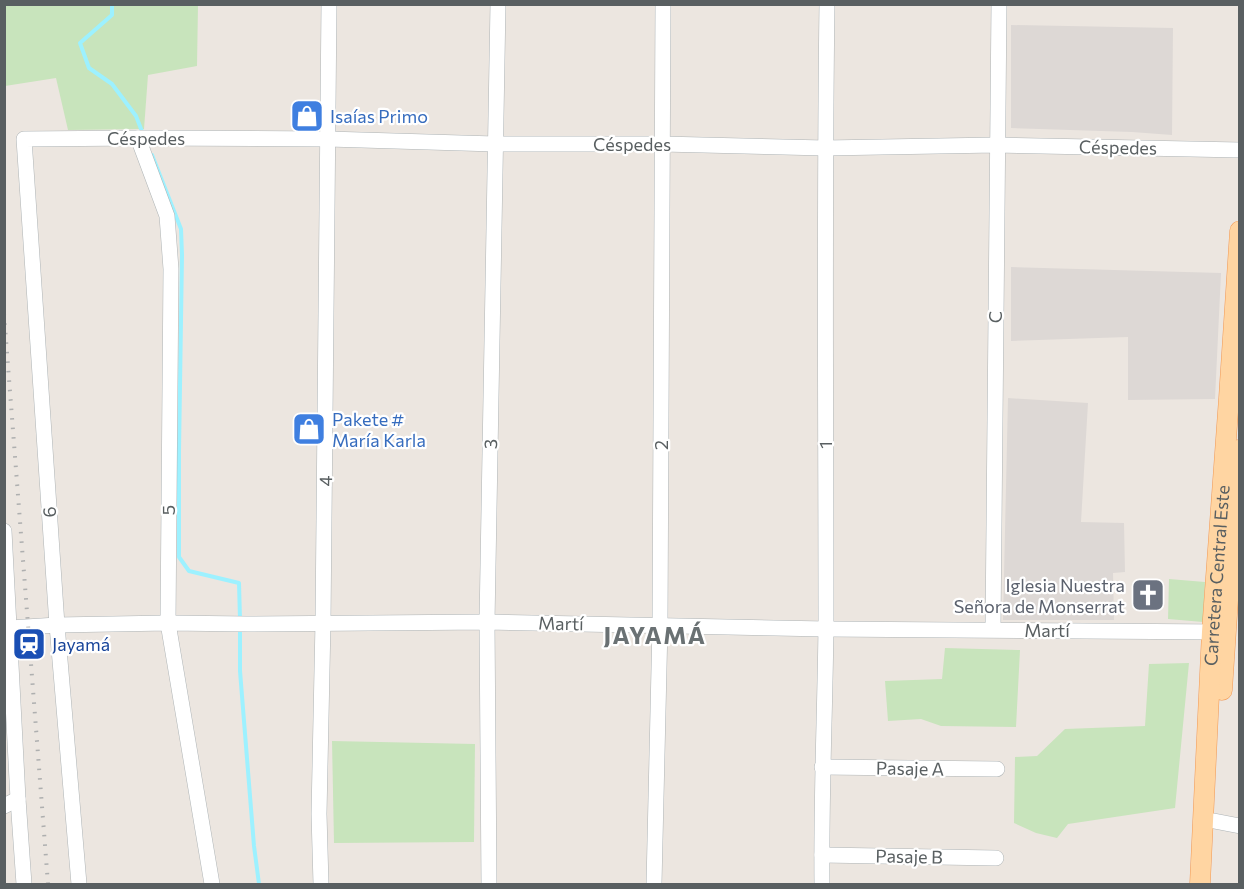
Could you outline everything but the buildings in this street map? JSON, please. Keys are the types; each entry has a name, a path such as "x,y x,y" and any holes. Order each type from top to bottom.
{"main road":[{"name":"Carretera Central Este","path":"1232,509 1239,231"},
{"name":"Carretera Central Este","path":"1200,885 1219,632 1239,435"},
{"name":"Carretera Central Este","path":"1213,885 1219,632"}],"street":[{"name":"4","path":"321,885 319,814 330,4"},
{"name":"3","path":"489,885 487,622 498,4"},
{"name":"2","path":"654,885 660,625 663,4"},
{"name":"1","path":"822,885 822,767 826,628 825,148 828,4"},
{"name":"C","path":"993,629 999,4"},
{"name":"5","path":"143,138 167,216 171,270 168,623 212,885"},
{"name":"Céspedes","path":"24,139 328,139 495,144 662,144 825,148 996,145 1239,150"},
{"name":"6","path":"24,139 57,625 79,885"},
{"path":"4,531 11,802 24,885"},
{"name":"Martí","path":"7,630 57,625 168,623 487,622 1219,632"},
{"name":"Pasaje A","path":"822,767 997,769"},
{"path":"1214,820 1239,826"},
{"name":"Pasaje B","path":"822,855 996,858"}],"shaded area":[{"path":"1011,25 1173,28 1172,135 1011,128"},
{"path":"1011,267 1221,273 1215,399 1128,400 1128,337 1011,341"},
{"path":"1008,398 1088,403 1081,522 1124,523 1125,572 1113,573 1114,620 1003,620"}],"green space":[{"path":"5,4 198,5 197,66 148,75 144,129 68,130 56,78 5,86"},
{"path":"1169,579 1205,582 1203,622 1168,619"},
{"path":"945,648 1020,650 1016,727 941,726 921,719 888,721 885,681 942,679"},
{"path":"1189,663 1175,808 1068,824 1057,838 1036,833 1014,823 1015,757 1037,756 1065,729 1145,726 1149,664"},
{"path":"332,741 475,744 474,842 334,843"}],"waterway":[{"path":"112,4 112,15 80,43 89,68 112,84 136,116 143,134"},
{"path":"152,155 181,229 179,557 189,571 239,583 240,619"},
{"path":"240,626 240,671 259,884"}],"railway":[{"path":"4,314 48,884"}],"place":[{"name":"Isaías Primo","path":"307,116"},
{"name":"Pakete # María Karla","path":"309,429"},
{"name":"Iglesia Nuestra Señora de Monserrat","path":"1148,595"},
{"name":"Jayamá","path":"29,644"}],"district":[{"name":"JAYAMÁ","path":"655,634"}]}
